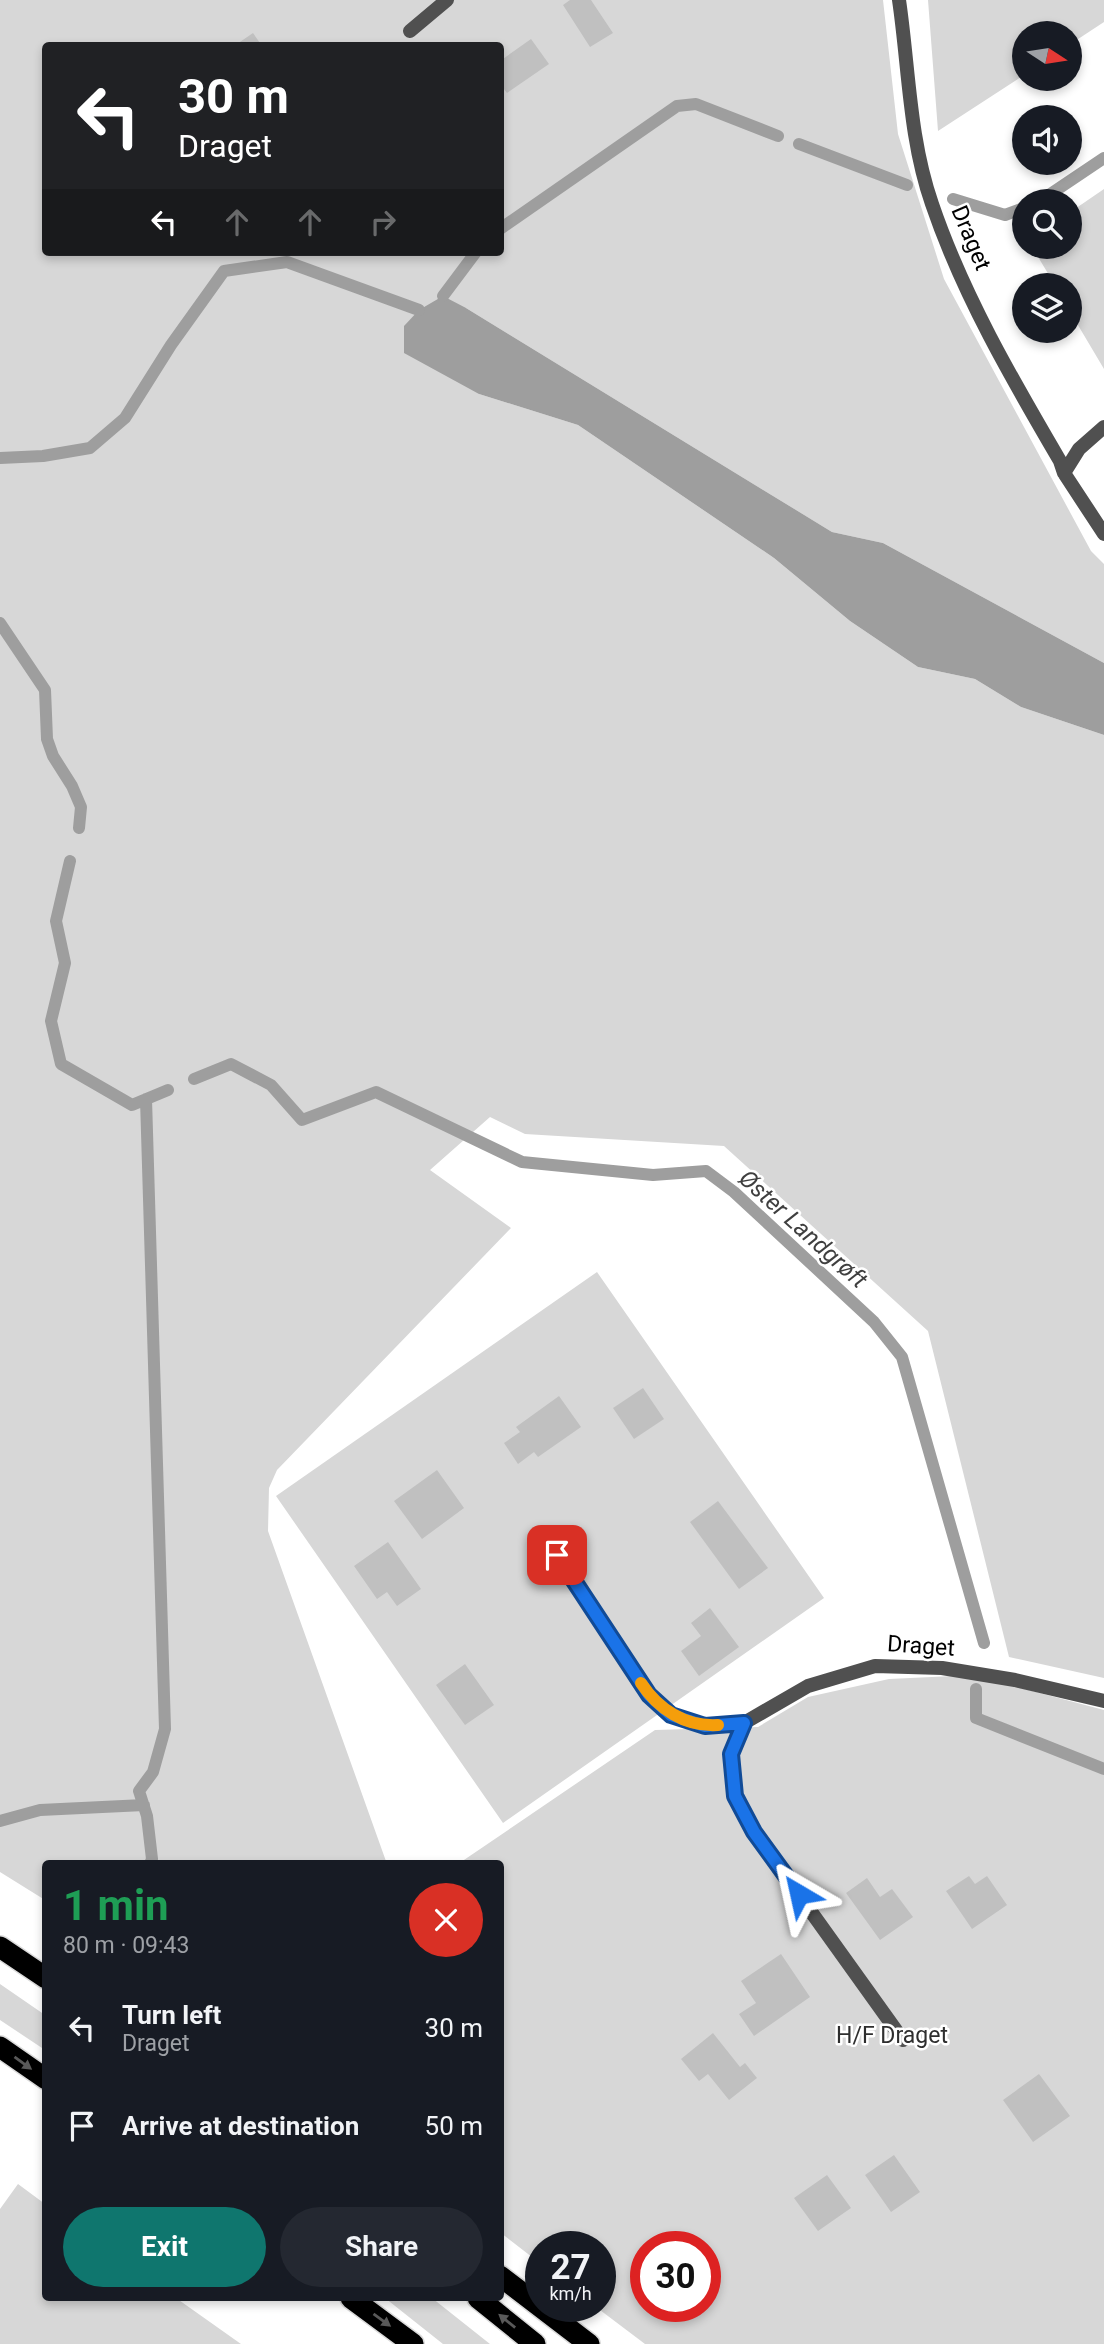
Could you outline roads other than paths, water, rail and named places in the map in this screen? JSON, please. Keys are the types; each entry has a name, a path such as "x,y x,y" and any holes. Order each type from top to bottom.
{"highway":[{"path":"0,1939 42,1965"},
{"path":"0,1947 42,1975"},
{"path":"0,2047 42,2076"},
{"path":"504,2279 589,2344"},
{"path":"355,2301 413,2344"},
{"path":"482,2301 535,2344"}],"street":[{"path":"410,31 447,0"},
{"name":"Draget","path":"899,0 909,97 918,149 932,204 1003,363 1065,473 1104,534"},
{"path":"1065,473 1079,449 1104,427"},
{"name":"Draget","path":"557,1555 649,1695 671,1715 705,1726 744,1723 808,1686 874,1666 942,1668 1015,1680 1104,1701"},
{"path":"744,1723 731,1754 735,1796 754,1832 903,2040"}],"waterway":[{"path":"504,226 677,106 696,104 778,136"},
{"path":"799,144 907,185"},
{"path":"1058,189 1104,158"},
{"path":"953,199 1005,215 1012,212"},
{"path":"443,296 473,256"},
{"path":"0,458 43,456 90,448 125,418 171,345 224,271 287,262 419,310"},
{"name":"Øster Landgrøft","path":"0,623 45,690 47,739 53,756 72,786 81,807 79,828"},
{"name":"Øster Landgrøft","path":"70,861 56,921 65,963 51,1021 61,1064 132,1105 168,1090"},
{"name":"Øster Landgrøft","path":"194,1079 231,1064 271,1085 302,1120 376,1092 522,1162 653,1175 706,1171 734,1192 874,1322 902,1357 984,1643"},
{"path":"146,1099 165,1729 153,1772 139,1791 147,1816 152,1860"},
{"name":"Øster Landgrøft","path":"976,1689 976,1718 1104,1769"},
{"path":"0,1821 40,1810 144,1805"}],"park label":[{"name":"H/F Draget","path":"892,2035"}]}
